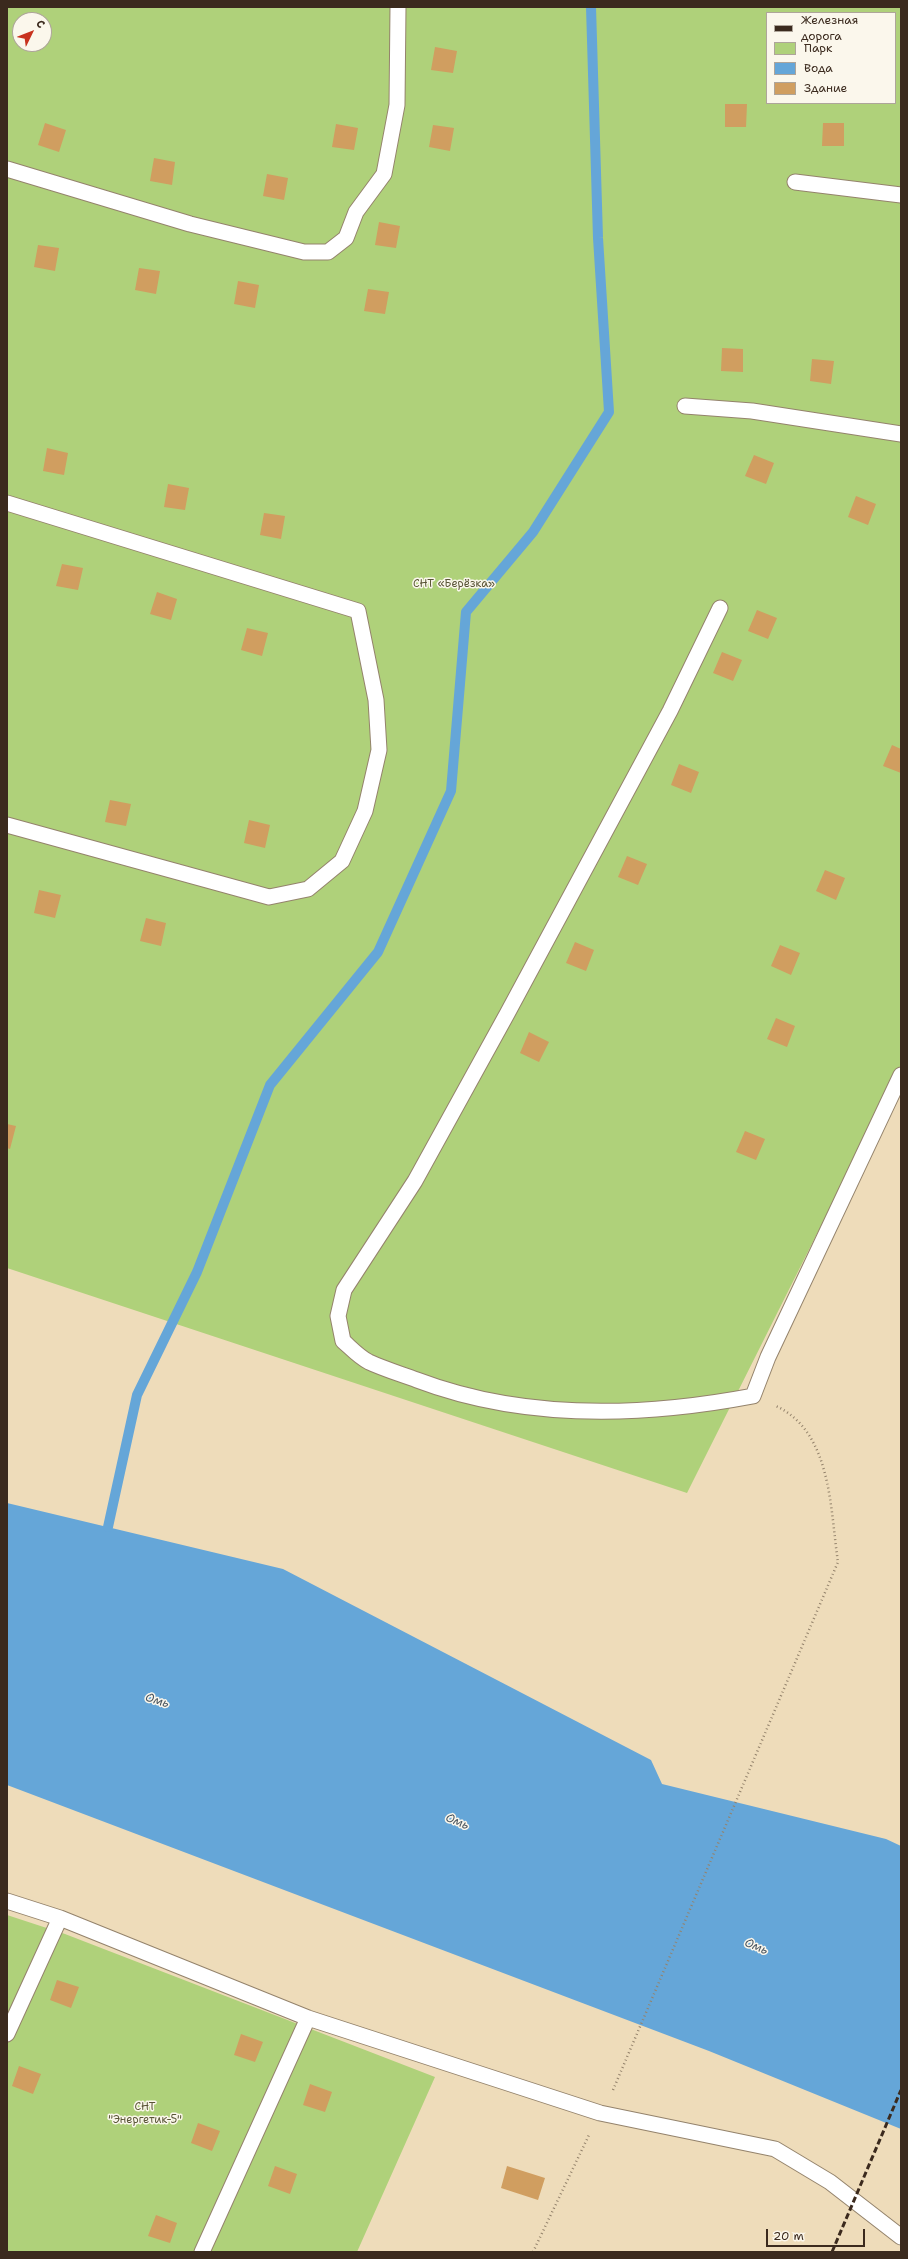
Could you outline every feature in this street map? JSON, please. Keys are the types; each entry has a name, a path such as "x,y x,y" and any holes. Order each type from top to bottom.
{"lane":[{"path":"7,169 190,224 304,252 328,252 346,238 356,212 384,174 397,105 398,7"},
{"path":"795,182 901,195"},
{"path":"685,406 752,411 901,434"},
{"path":"7,503 358,611 376,700 379,750 365,811 342,861 308,888 269,897 7,825"},
{"path":"720,608 670,710 503,1021 415,1181 344,1290 338,1316 343,1341 368,1361 435,1387 503,1404 557,1410 635,1412 704,1405 754,1396 768,1357 901,1075"},
{"path":"7,1902 60,1918 308,2018 600,2113 775,2149 830,2182 901,2237"},
{"path":"7,2034 60,1918"},
{"path":"202,2252 308,2018"}],"path":[{"path":"611,2094 838,1562 826,1474 810,1433 787,1411 754,1396"},
{"path":"533,2252 600,2113"}],"green space":[{"name":"СНТ «Берёзка»","path":"7,7 901,7 901,1066 687,1493 7,1268"},
{"name":"СНТ \"Энергетик-5\"","path":"7,1915 65,1934 435,2077 357,2252 7,2252"}],"water":[{"name":"Омь","path":"7,1503 283,1569 651,1760 662,1784 886,1839 901,1846 901,2129 709,2051 7,1785"}],"building":[{"path":"435,47 457,51 453,73 431,70"},
{"path":"725,104 747,104 746,127 725,127"},
{"path":"45,123 66,130 59,152 38,145"},
{"path":"823,123 844,123 844,146 822,146"},
{"path":"336,124 358,128 354,150 332,147"},
{"path":"433,125 454,128 450,151 429,147"},
{"path":"154,158 175,162 172,185 150,181"},
{"path":"267,174 288,178 284,200 263,196"},
{"path":"379,222 400,226 396,248 375,245"},
{"path":"38,245 59,248 55,271 34,267"},
{"path":"139,268 160,271 156,294 135,290"},
{"path":"238,281 259,285 255,308 234,304"},
{"path":"368,289 389,292 385,314 364,311"},
{"path":"722,348 743,349 743,372 721,371"},
{"path":"812,359 834,361 831,384 810,381"},
{"path":"47,448 68,453 64,475 43,471"},
{"path":"754,455 774,463 766,484 745,476"},
{"path":"168,484 189,488 185,510 164,507"},
{"path":"856,496 876,504 868,525 848,517"},
{"path":"264,513 285,516 281,539 260,535"},
{"path":"62,564 83,568 78,590 56,586"},
{"path":"157,592 177,599 171,620 150,614"},
{"path":"757,610 777,618 768,639 748,631"},
{"path":"247,628 268,633 262,656 241,650"},
{"path":"722,652 742,660 733,681 713,673"},
{"path":"892,745 901,749 901,773 883,766"},
{"path":"679,764 699,772 691,793 671,785"},
{"path":"110,800 131,804 126,826 105,822"},
{"path":"249,820 270,825 265,848 244,843"},
{"path":"627,856 647,864 638,885 618,877"},
{"path":"825,870 845,878 836,900 816,891"},
{"path":"39,890 61,895 55,918 34,913"},
{"path":"146,918 166,923 161,946 140,941"},
{"path":"575,942 594,950 586,971 566,963"},
{"path":"780,945 800,953 791,975 771,966"},
{"path":"776,1018 795,1026 787,1047 767,1039"},
{"path":"529,1032 549,1042 539,1062 520,1053"},
{"path":"7,1124 16,1126 10,1149 7,1148"},
{"path":"745,1131 765,1139 756,1160 736,1152"},
{"path":"57,1980 79,1987 71,2008 50,2000"},
{"path":"241,2034 263,2042 255,2062 234,2055"},
{"path":"19,2066 41,2074 33,2094 12,2086"},
{"path":"310,2084 332,2092 325,2112 303,2105"},
{"path":"198,2123 220,2131 212,2151 191,2143"},
{"path":"275,2166 297,2174 290,2194 268,2186"},
{"path":"507,2166 545,2178 538,2200 501,2188"},
{"path":"156,2215 177,2223 170,2243 148,2236"}],"waterway":[{"path":"108,1527 137,1395 197,1272 270,1085 378,952 451,791 466,612 533,532 609,412 598,238 591,7"}],"railway":[{"path":"832,2252 901,2090"}]}
